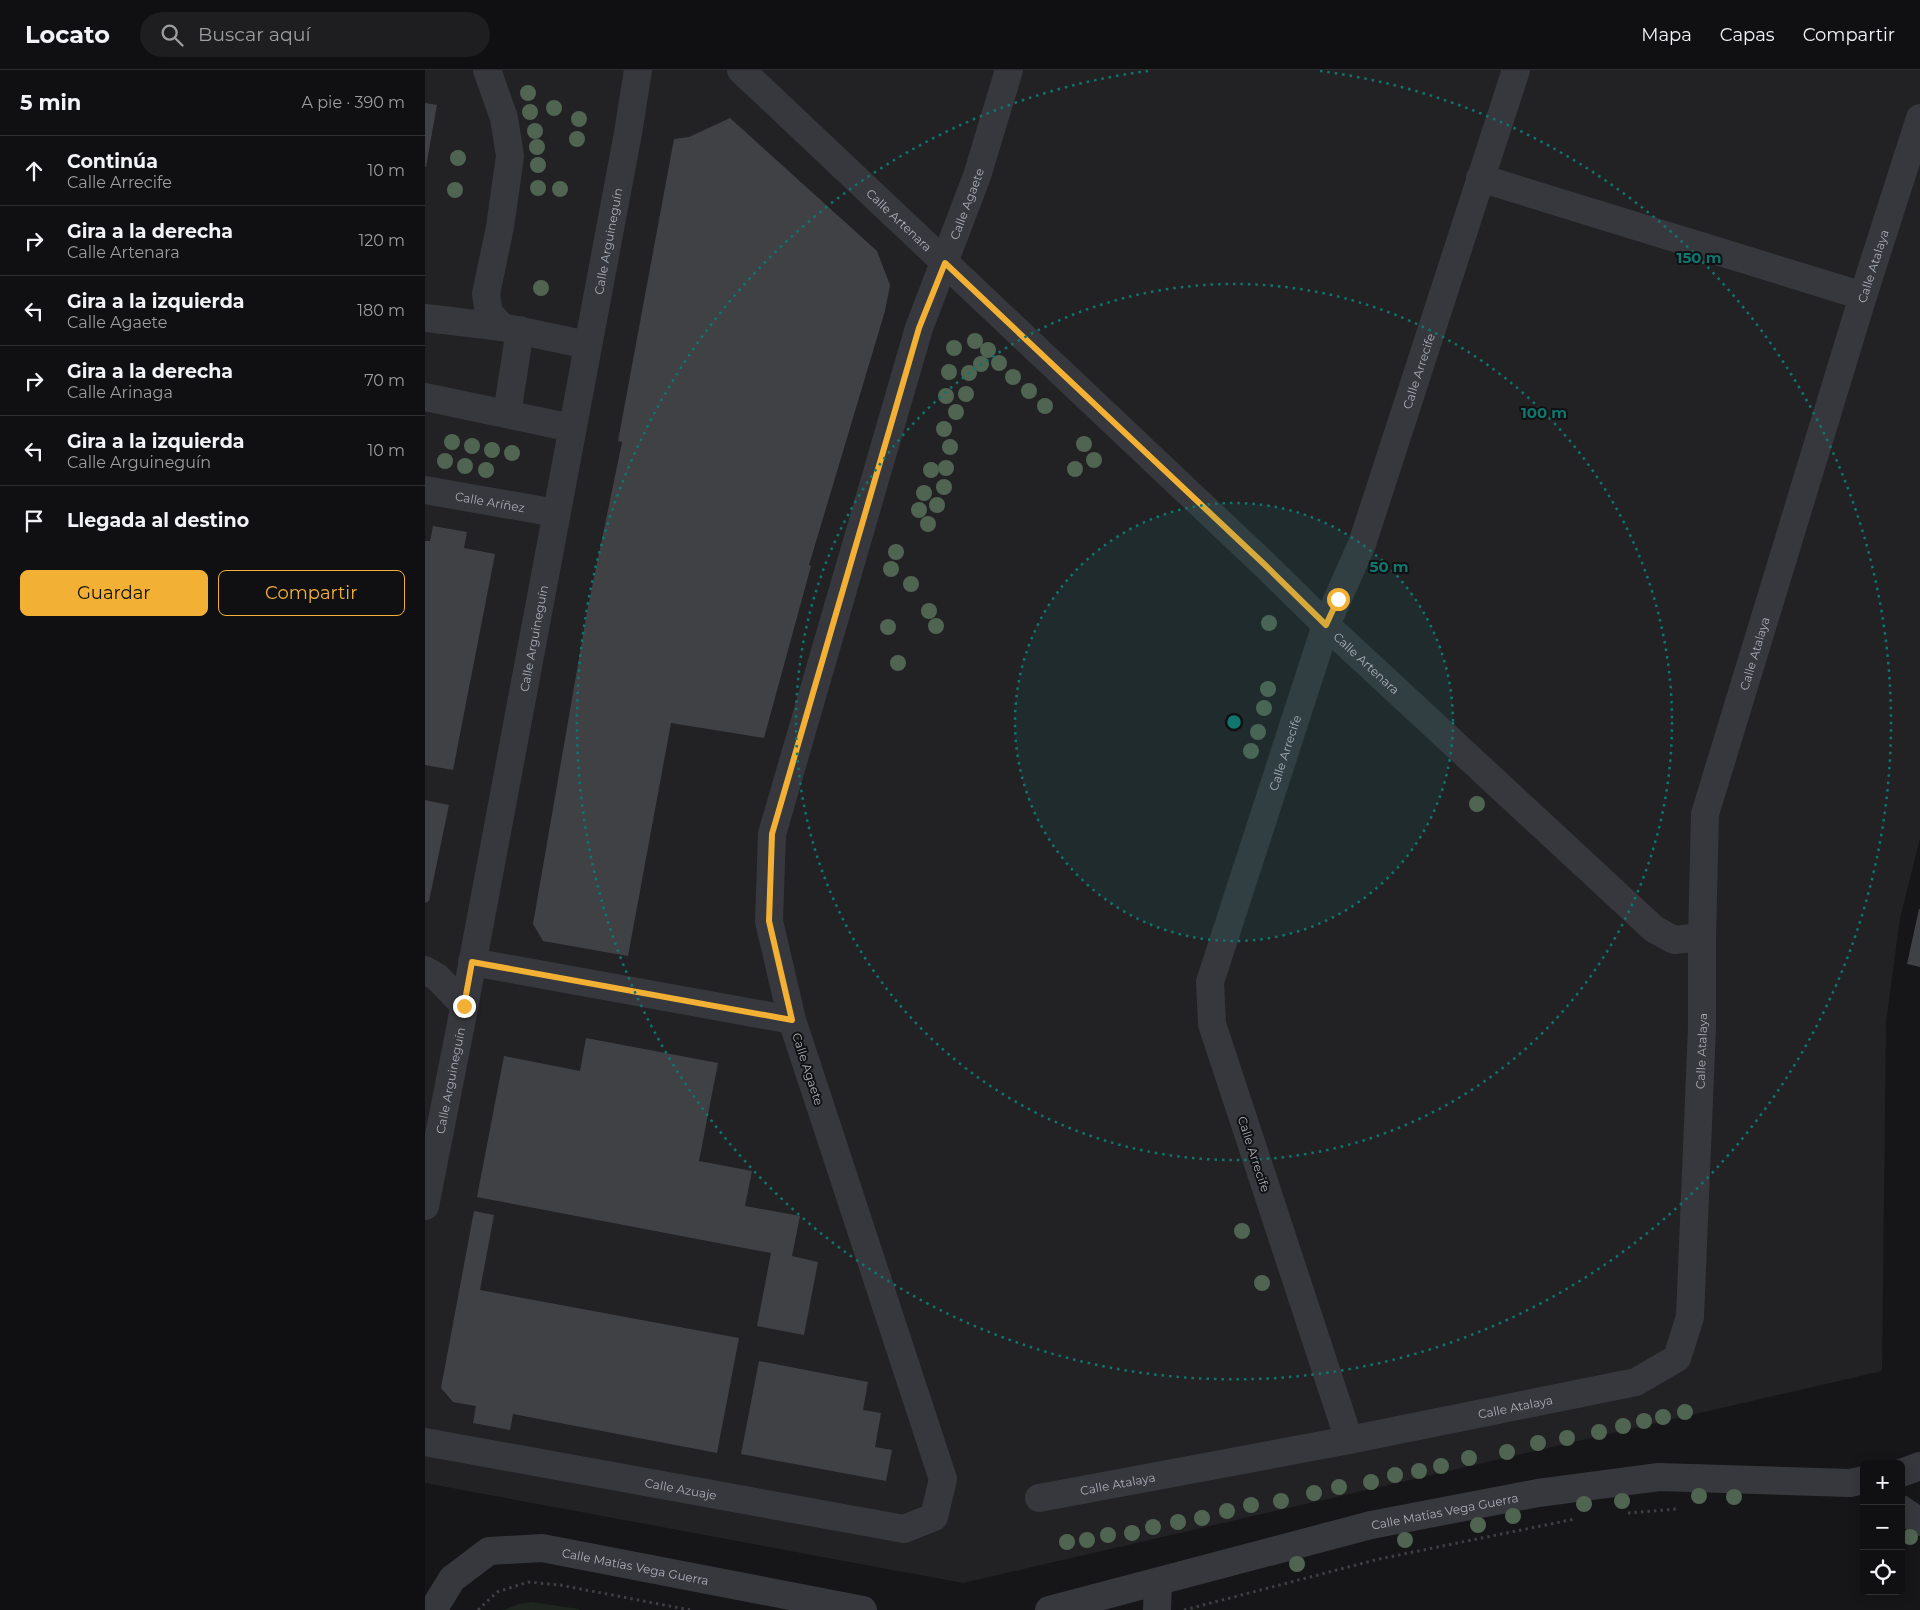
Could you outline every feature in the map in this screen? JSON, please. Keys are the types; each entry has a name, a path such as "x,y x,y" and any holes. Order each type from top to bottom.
{"street":[{"path":"487,70 504,118 510,156 500,227 486,294 489,313 511,329"},
{"name":"Calle Arguineguín","path":"425,1206 629,133 638,70"},
{"name":"Calle Artenara","path":"741,70 1265,565 1326,625 1654,929 1674,940 1701,936"},
{"name":"Calle Agaete","path":"934,1517 943,1479 792,1020 769,921 772,834 919,328 977,176 1009,70"},
{"name":"Calle Arrecife","path":"1349,1440 1212,1024 1210,982 1326,625 1362,544 1516,70"},
{"name":"Calle Atalaya","path":"1039,1498 1349,1440 1636,1382 1677,1358 1690,1317 1701,1027 1701,936 1705,814 1863,296 1920,118"},
{"path":"1480,178 1863,296"},
{"path":"425,318 511,329 588,345"},
{"path":"507,414 511,329"},
{"path":"425,397 572,428"},
{"name":"Calle Aríñez","path":"425,490 556,513"},
{"path":"472,962 792,1020"},
{"path":"425,970 437,977 464,1006"},
{"name":"Calle Azuaje","path":"425,1442 904,1529 934,1517"},
{"path":"1905,1472 1920,1466"},
{"name":"Calle Matías Vega Guerra","path":"1049,1610 1097,1604 1158,1582 1371,1525 1547,1492 1659,1477 1859,1484"},
{"path":"1905,1512 1920,1522"},
{"name":"Calle Matías Vega Guerra","path":"433,1610 452,1579 489,1551 542,1548 863,1610"},
{"path":"1157,1610 1158,1582"}],"path":[{"path":"1624,1513 1681,1508"},
{"path":"1182,1610 1379,1559 1577,1519"},
{"path":"478,1610 497,1592 528,1582 560,1585 690,1610"}],"shaded area":[{"path":"425,70 1920,70 1920,838 1900,918 1886,1023 1882,1371 963,1583 425,1483"},
{"path":"532,1602 579,1610 503,1610 519,1604"}],"building":[{"path":"425,103 437,105 426,167 425,167"},
{"path":"730,118 877,251 890,285 885,311 809,565 811,566 764,738 671,723 628,956 543,941 533,924 587,612 622,442 618,441 674,139 689,137"},
{"path":"433,526 467,532 464,548 495,554 453,770 425,765 425,541 430,541"},
{"path":"425,800 449,805 429,901 425,903"},
{"path":"1920,909 1920,967 1907,964"},
{"path":"586,1038 718,1063 699,1161 752,1171 745,1206 800,1216 792,1256 818,1262 804,1335 757,1326 771,1253 477,1197 504,1056 580,1071"},
{"path":"474,1211 494,1215 480,1290 739,1338 717,1453 513,1414 510,1430 473,1423 476,1406 453,1402 441,1388"},
{"path":"759,1361 868,1382 863,1410 881,1413 875,1447 892,1450 886,1481 741,1454"}],"route":[{"path":"464,1006 472,962 792,1020 769,921 772,834 919,328 945,263 1326,625 1338,599"}]}
